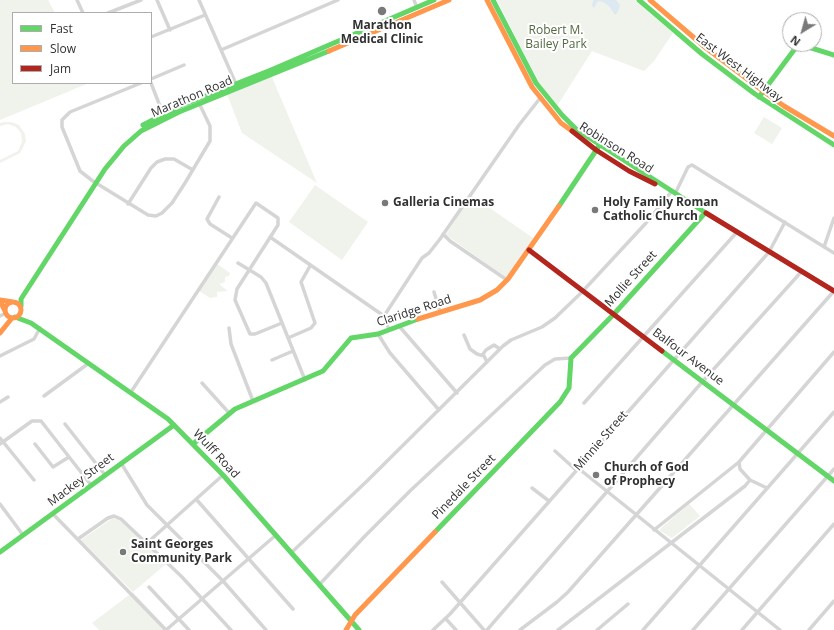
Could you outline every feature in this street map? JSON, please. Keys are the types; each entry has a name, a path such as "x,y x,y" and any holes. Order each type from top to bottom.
{"main road":[{"name":"Marathon Road","path":"434,0 198,101 136,134 118,152 95,183 21,299 20,315 9,315 8,304 13,302 21,294 120,145 142,126 163,114 198,101 259,81 449,0"},
{"name":"Robinson Road","path":"487,0 517,61 542,96 597,148 639,176 664,187 834,291"},
{"name":"Robinson Road","path":"494,0 522,59 542,96"},
{"name":"East West Highway","path":"639,0 702,54 759,96 834,145"},
{"name":"East West Highway","path":"650,0 706,48 763,91 784,106 834,136"},
{"path":"759,96 794,50 802,46 834,55"},
{"name":"Claridge Road","path":"193,444 230,414 253,401 323,371 351,338 378,334 440,312 480,300 497,290 507,280 529,250 597,148"},
{"name":"Mollie Street","path":"571,358 614,314 705,213"},
{"name":"Balfour Avenue","path":"529,250 582,292 614,314 703,381 834,482"},
{"path":"0,300 13,302 21,307"},
{"path":"0,300 9,315 0,333"},
{"name":"Wulff Road","path":"21,307 22,312 31,323"},
{"name":"Wulff Road","path":"9,315 21,318 40,328 174,425 223,475 359,630"},
{"name":"Pinedale Street","path":"346,630 355,615 560,402 570,388 571,358"},
{"name":"Mackey Street","path":"0,552 174,425"}],"street":[{"path":"77,0 83,12"},
{"path":"111,12 141,0"},
{"path":"157,0 170,30"},
{"path":"200,0 205,15 236,84"},
{"path":"221,50 338,0"},
{"path":"414,0 417,8"},
{"path":"152,37 205,15"},
{"path":"152,79 184,65"},
{"path":"139,84 70,112 62,120 62,127 80,171 95,183 148,215 159,215 172,203 193,170 211,137 210,126 198,101"},
{"path":"151,84 163,114"},
{"path":"384,316 425,255 429,253 440,239 542,96"},
{"path":"128,204 151,168 157,162 165,159 174,159 193,170"},
{"path":"291,553 457,393 500,349 511,340 547,324 582,292 673,193 688,167 692,165 834,253"},
{"path":"219,197 207,219 210,224 232,238"},
{"path":"130,392 256,202 278,218 278,226 249,269 235,295 248,332 255,334 282,323"},
{"path":"824,247 834,218"},
{"name":"Minnie Street","path":"433,630 446,619 673,359 769,252 785,222"},
{"path":"584,403 737,232"},
{"path":"443,234 507,280"},
{"path":"270,237 384,316 389,330"},
{"path":"440,239 450,240"},
{"path":"238,263 261,277 266,283 305,380"},
{"path":"288,338 311,328 315,324 301,282 310,266"},
{"path":"442,582 486,630 703,381 802,271"},
{"path":"520,630 568,592 834,291"},
{"path":"434,292 440,312"},
{"path":"0,316 9,315"},
{"path":"399,326 457,393"},
{"path":"0,356 34,339 40,328"},
{"path":"229,328 231,344 253,401"},
{"path":"378,334 390,354 439,410"},
{"path":"464,335 470,349 477,354 484,356"},
{"path":"487,362 484,352 492,346 497,346 500,349"},
{"path":"272,360 293,351"},
{"path":"654,530 739,462 834,352"},
{"path":"319,584 401,501 545,365 555,359 571,358"},
{"path":"44,396 89,363"},
{"path":"202,383 230,414"},
{"path":"0,402 8,397"},
{"path":"643,630 834,412"},
{"path":"1,444 32,421 41,420 91,485"},
{"path":"65,424 105,475"},
{"path":"0,438 1,444 34,480"},
{"path":"35,444 53,467 69,456"},
{"path":"555,451 780,630"},
{"path":"739,462 740,469 750,480 767,488"},
{"path":"121,463 147,505 223,581 266,630"},
{"path":"693,630 834,469"},
{"path":"147,543 223,475"},
{"path":"558,630 672,544 738,492 750,480"},
{"path":"532,488 549,501"},
{"path":"196,500 293,610"},
{"path":"0,504 23,535"},
{"path":"53,514 166,630 276,535"},
{"path":"78,539 108,518 114,516 124,521 231,630"},
{"path":"742,630 834,524"},
{"path":"149,587 190,630"},
{"path":"809,630 834,601"},
{"path":"597,630 628,604"},
{"path":"446,619 456,630"}],"green space":[{"path":"0,0 48,0 54,12 12,12 12,84 87,84 0,120"},
{"name":"Robert M. Bailey Park","path":"497,0 635,0 673,33 654,61 644,71 592,51 557,106 540,86"},
{"path":"271,75 317,183 242,133 227,94"},
{"path":"764,117 782,128 772,144 754,133"},
{"path":"11,122 19,125 25,134 26,141 20,153 0,163 0,160 18,151 22,142 21,133 16,127 8,124 0,126 0,123"},
{"path":"315,185 368,222 342,260 289,222"},
{"path":"471,195 536,240 507,278 446,235"},
{"path":"217,264 230,273 229,276 225,277 225,282 219,284 228,291 217,292 217,297 210,298 199,291"},
{"path":"689,504 700,516 672,538 660,531 661,528"},
{"name":"Saint Georges Community Park","path":"113,518 119,519 166,564 133,592 81,540"},
{"path":"133,592 168,630 99,630 92,623"}],"shaded area":[{"path":"593,0 616,0 620,5 618,12 615,15 609,6 598,1 594,8 592,6"}],"traffic: fast":[{"path":"143,125 180,106 271,70 434,0"},
{"path":"493,0 536,83 562,115 577,130 706,213"},
{"path":"639,0 702,54 755,94 834,145"},
{"path":"759,97 794,50 802,45 834,55"},
{"path":"21,306 21,299 105,169 124,146 141,131 179,112 329,51"},
{"path":"559,206 599,146"},
{"path":"435,532 560,402 569,388 571,358 614,314 705,213"},
{"path":"15,317 31,323 168,419 223,475 359,630"},
{"path":"193,444 235,409 323,371 351,338 378,334 418,319"},
{"path":"662,351 834,481"},
{"path":"0,552 174,425"}],"traffic: slow":[{"path":"329,51 449,0"},
{"path":"487,0 532,87 561,123 572,131"},
{"path":"650,0 706,48 763,91 784,106 834,136"},
{"path":"418,319 480,300 497,290 508,279 559,206"},
{"path":"0,300 13,302"},
{"path":"0,301 5,311"},
{"path":"13,302 19,304 21,310 19,316 13,318 7,316 5,310 7,304 13,302"},
{"path":"0,333 12,318"},
{"path":"346,630 355,615 435,532"}],"traffic: jam":[{"path":"572,131 596,150 629,171 655,184"},
{"path":"706,213 834,291"},
{"path":"529,250 662,351"}],"place":[{"name":"Marathon Medical Clinic","path":"382,11"},
{"name":"Galleria Cinemas","path":"385,203"},
{"name":"Holy Family Roman Catholic Church","path":"595,210"},
{"name":"Church of God of Prophecy","path":"596,475"},
{"name":"Saint Georges Community Park","path":"123,552"}]}
